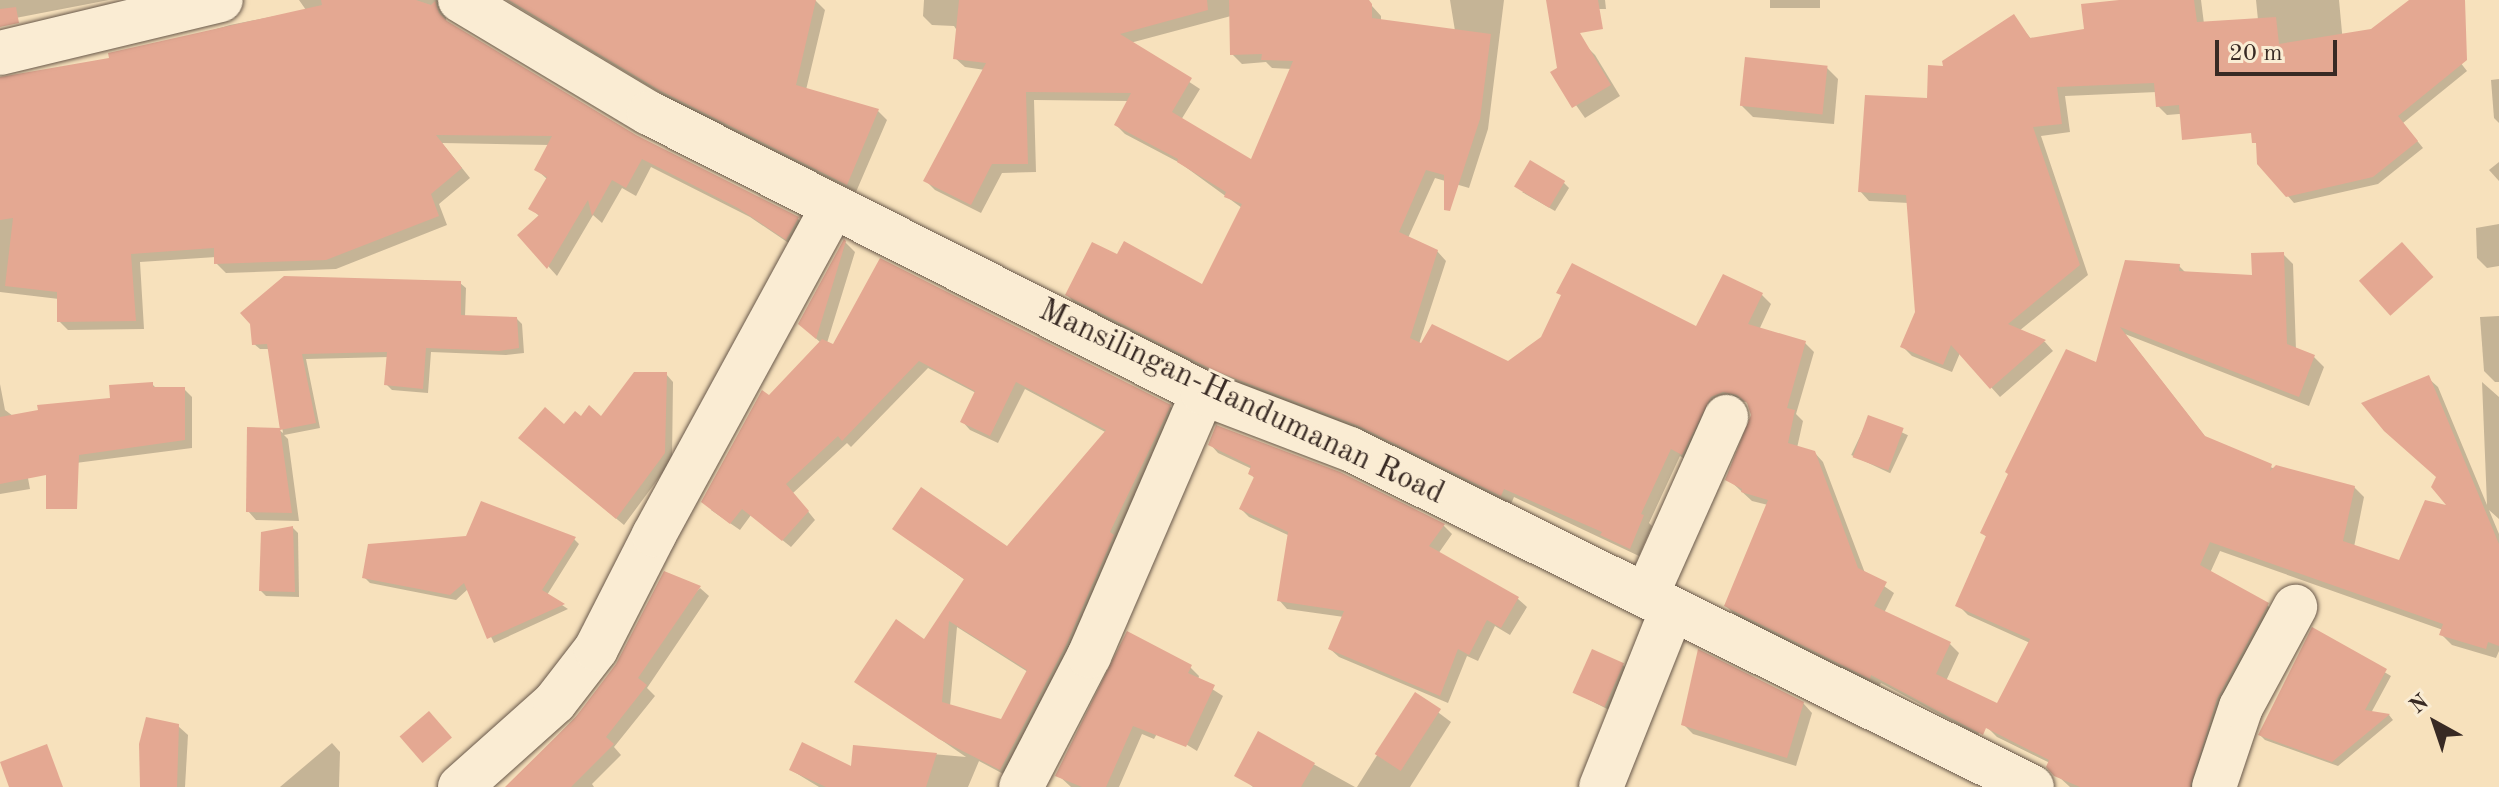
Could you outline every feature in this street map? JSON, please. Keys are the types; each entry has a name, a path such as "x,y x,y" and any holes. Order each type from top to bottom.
{"street":[{"path":"0,53 221,0"},
{"name":"Mansilingan-Handumanan Road","path":"460,0 649,113 1203,393 1350,449 2032,787"},
{"path":"460,787 555,702 596,649 654,535 833,207"},
{"path":"1021,787 1089,656 1203,393"},
{"path":"1601,787 1659,603 1726,417"},
{"path":"2214,787 2241,707 2295,607"}],"building":[{"path":"321,0 416,0 431,5 435,1 439,13 447,21 636,135 799,217 786,240 738,208 642,159 626,188 612,180 592,216 588,200 547,269 517,235 539,215 528,209 547,177 534,170 552,136 436,135 462,168 431,194 439,216 326,260 214,264 214,248 131,254 136,321 57,322 57,292 5,286 13,218 0,220 0,77 109,58 108,53 322,5"},
{"path":"509,0 816,0 796,85 879,109 847,185 661,91"},
{"path":"959,0 1207,0 1208,10 1120,34 1192,78 1172,112 1251,159 1293,61 1261,60 1262,54 1230,55 1229,0 1369,0 1372,18 1491,34 1480,119 1450,211 1444,210 1444,175 1426,170 1399,232 1438,250 1410,338 1421,343 1432,324 1508,361 1541,337 1561,295 1556,293 1572,263 1696,326 1723,274 1763,293 1748,324 1806,341 1787,408 1795,410 1788,443 1815,451 1858,568 1887,582 1874,606 1951,642 1936,674 1997,703 2030,639 1955,606 1986,536 1980,533 2008,474 2005,472 2066,349 2096,362 2125,260 2180,264 2179,271 2252,275 2251,253 2284,252 2287,344 2315,355 2299,397 2120,327 2205,436 2272,464 2270,471 2276,465 2355,486 2343,541 2399,560 2425,500 2446,505 2431,487 2436,477 2384,431 2361,403 2429,375 2499,544 2499,646 2488,642 2486,649 2439,635 2443,624 2210,542 2200,565 2269,603 2217,699 2190,787 2080,787 2054,776 2046,767 2049,760 1986,728 1983,735 1871,675 1870,679 1724,606 1768,500 1741,492 1742,489 1725,480 1751,415 1747,403 1737,395 1723,392 1711,397 1682,455 1671,449 1641,514 1644,515 1630,549 1600,535 1602,532 1504,489 1501,496 1359,426 1213,370 1065,295 1092,242 1117,254 1124,241 1202,284 1242,204 1224,197 1226,192 1177,162 1178,159 1114,125 1131,93 1026,92 1028,164 992,164 971,205 923,181 986,63 953,59"},
{"path":"1546,0 1598,0 1603,29 1580,33 1611,85 1572,108 1550,72 1557,68"},
{"path":"2119,0 2194,0 2197,22 2276,17 2279,44 2371,29 2409,0 2465,0 2467,60 2398,116 2418,141 2373,177 2286,197 2257,164 2256,143 2252,143 2251,133 2182,140 2179,105 2156,107 2154,83 2057,87 2062,124 2033,127 2080,265 2008,324 2046,340 1990,389 1951,345 1943,365 1900,347 1915,312 1906,195 1858,192 1865,95 1927,98 1928,65 1943,66 1942,61 2014,14 2030,38 2084,29 2081,4"},
{"path":"16,7 19,23 0,27 0,9"},
{"path":"1745,57 1828,66 1822,114 1740,106"},
{"path":"1530,160 1565,181 1549,208 1514,187"},
{"path":"844,239 846,241 816,339 798,324"},
{"path":"2402,242 2433,277 2390,316 2359,281"},
{"path":"880,258 1171,405 1110,532 1114,535 1066,645 1000,770 939,739 854,682 896,619 924,639 964,579 892,529 921,487 1007,546 1106,430 1016,382 990,436 960,422 975,391 919,361 842,441 838,436 786,484 809,511 782,541 742,509 730,524 701,502 762,390 769,395 822,339 833,344","holes":["949,621 1027,670 1001,719 942,702"]},
{"path":"284,276 461,281 461,315 517,317 519,348 499,351 426,348 423,389 384,385 387,352 302,354 316,423 280,430 267,344 252,345 250,324 240,313"},
{"path":"634,372 667,372 665,453 616,519 518,438 545,407 564,424 575,411 581,416 589,405 601,416"},
{"path":"153,382 153,387 185,387 185,440 79,455 77,509 46,509 46,475 0,484 0,417 38,410 37,405 110,398 109,385"},
{"path":"1868,415 1904,428 1888,470 1853,457"},
{"path":"1216,425 1340,472 1445,524 1429,546 1519,597 1501,628 1487,620 1469,655 1458,649 1440,696 1328,649 1344,611 1277,601 1288,532 1239,509 1254,477 1248,474 1251,466 1208,445"},
{"path":"247,427 280,428 292,513 246,512"},
{"path":"481,501 576,537 542,590 565,604 487,639 464,583 450,595 362,578 368,544 466,536"},
{"path":"293,526 295,592 259,591 261,532"},
{"path":"664,571 701,586 638,678 647,685 606,737 614,744 571,787 505,787 575,718 616,664"},
{"path":"2312,627 2387,669 2365,710 2390,714 2332,762 2258,735"},
{"path":"1127,631 1192,665 1188,673 1215,685 1186,747 1133,726 1106,787 1082,787 1055,776"},
{"path":"1592,649 1624,663 1604,707 1572,693"},
{"path":"1698,649 1804,702 1787,758 1681,725"},
{"path":"1415,692 1441,709 1401,771 1375,754"},
{"path":"429,711 452,737 423,763 400,737"},
{"path":"146,717 179,724 177,787 140,787 139,744"},
{"path":"1258,731 1315,763 1301,787 1254,787 1234,776"},
{"path":"802,742 851,766 853,745 937,753 926,787 826,787 789,770"},
{"path":"47,744 63,787 9,787 0,762"}]}
